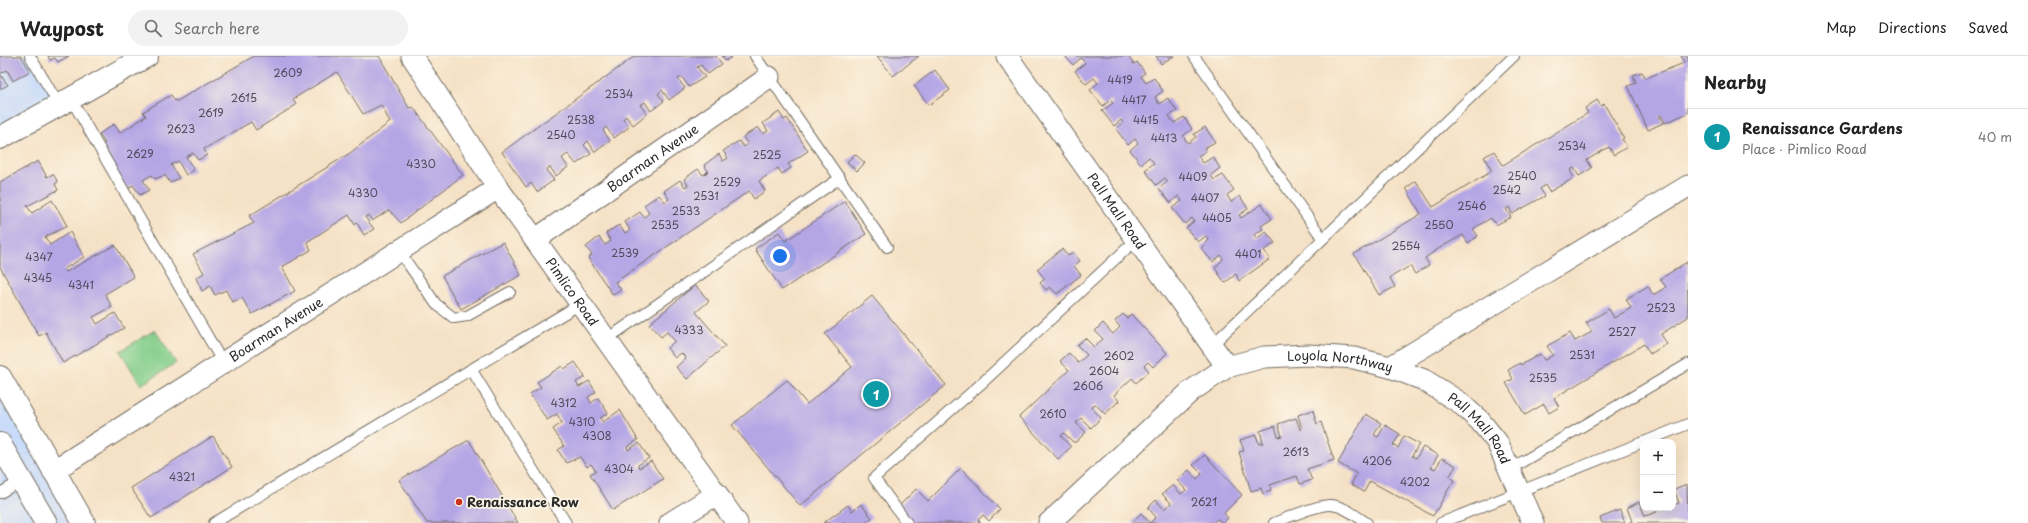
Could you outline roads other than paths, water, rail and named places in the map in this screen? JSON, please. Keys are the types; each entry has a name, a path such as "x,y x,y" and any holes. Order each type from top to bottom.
{"main road":[{"path":"0,138 147,56"},
{"path":"0,377 84,523"},
{"path":"0,444 46,523"}],"street":[{"name":"Pimlico Road","path":"414,56 498,188 582,303 737,523"},
{"name":"Pall Mall Road","path":"1008,56 1227,367"},
{"name":"Boarman Avenue","path":"536,239 770,77"},
{"name":"Loyola Northway","path":"1049,523 1191,391 1227,367 1264,357 1309,355 1354,358 1390,366 1688,186"},
{"name":"Boarman Avenue","path":"53,471 498,188"},
{"name":"Pall Mall Road","path":"1390,366 1424,380 1459,402 1480,422 1497,442 1510,468 1533,523"},
{"path":"670,523 717,494"}],"lane":[{"path":"30,56 65,102 223,364"},
{"path":"755,56 887,246"},
{"path":"1194,56 1323,239"},
{"path":"1212,345 1514,56"},
{"path":"607,339 840,178"},
{"path":"907,523 874,478 982,383 1137,240"},
{"path":"400,251 436,304 454,318 467,316 510,292"},
{"path":"214,523 582,303"},
{"path":"1510,468 1688,364"},
{"path":"472,369 566,523"},
{"path":"1650,439 1688,424"},
{"path":"1441,523 1640,443"},
{"path":"0,493 21,481"},
{"path":"1274,523 1296,514 1330,505 1345,509 1367,523"}],"place":[{"name":"Renaissance Gardens","path":"876,394"},
{"name":"Renaissance Row","path":"459,502"}]}
